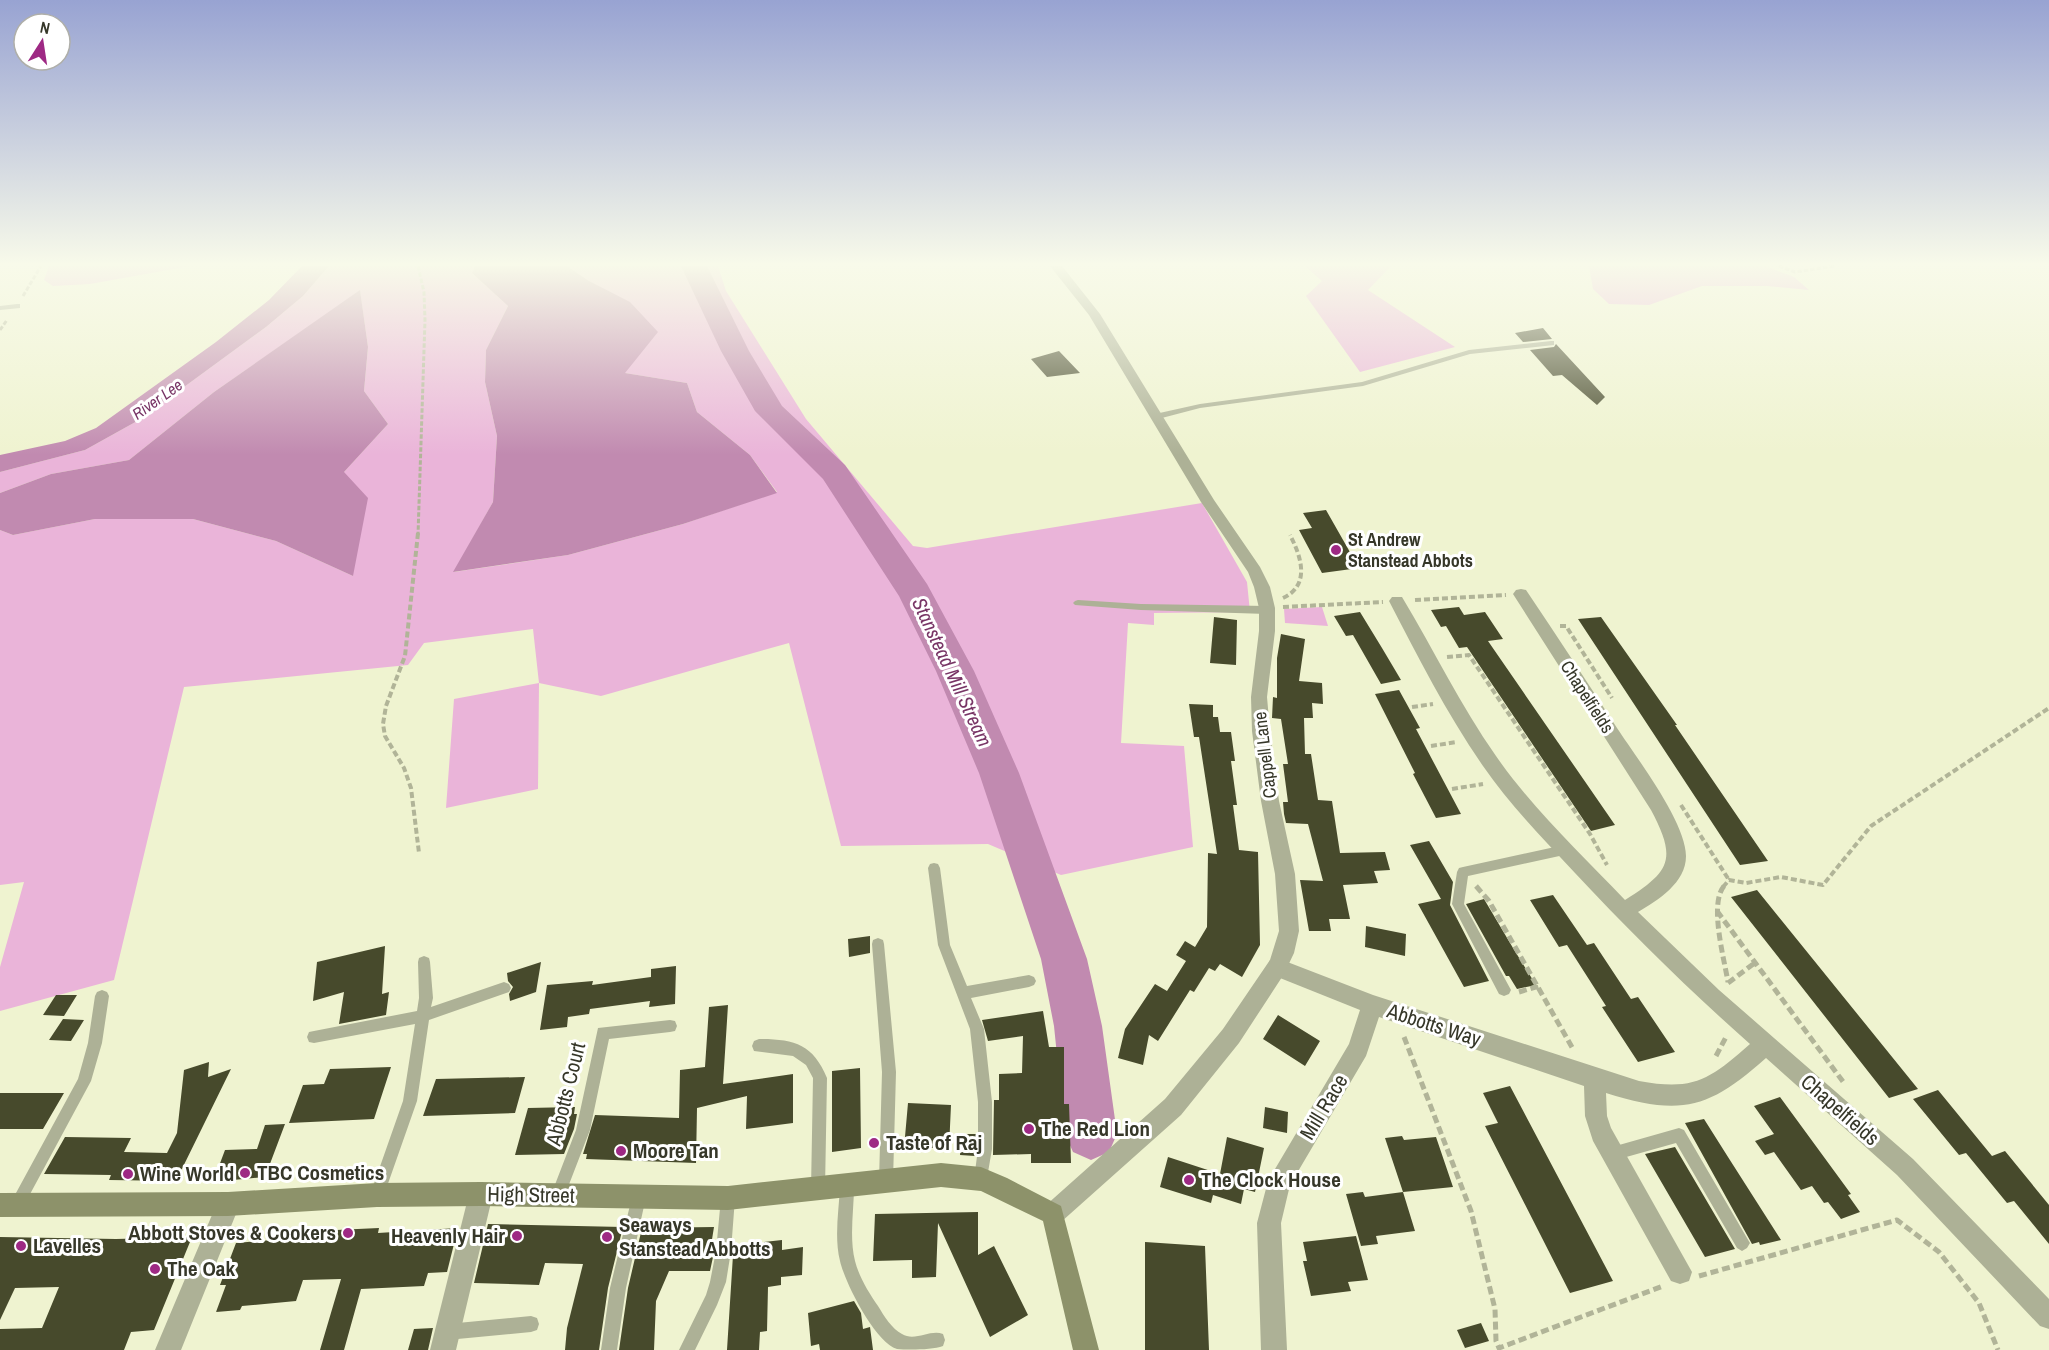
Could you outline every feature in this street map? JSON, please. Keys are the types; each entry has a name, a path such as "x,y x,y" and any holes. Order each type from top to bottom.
{"main road":[{"name":"High Street","path":"8,1205 228,1204 377,1195 481,1194 728,1198 941,1175 981,1179 1053,1214"},
{"path":"1053,1214 1086,1350"}],"street":[{"name":"Cappell Lane","path":"1053,1214 1173,1107 1231,1036 1277,967 1284,952 1289,931 1285,874 1270,801 1260,708 1262,661 1267,631 1262,587 1255,571 1208,502 1158,416 1102,329"},
{"name":"Chapelfields","path":"1521,594 1662,813 1676,840 1677,859 1674,870 1667,881 1623,911"},
{"name":"Chapelfields","path":"1397,601 1437,677 1490,762 1564,850 1623,911 1731,1014 1905,1167 2049,1317"},
{"name":"Abbotts Way","path":"1277,967 1372,1006 1653,1094 1672,1096 1706,1091 1720,1084 1765,1045"},
{"name":"Mill Race","path":"1274,1350 1269,1222 1273,1206 1280,1182 1358,1049 1372,1006"},
{"path":"1594,1077 1596,1116 1601,1133 1681,1278"},
{"path":"444,1341 481,1194"},
{"path":"168,1350 228,1204"}],"lane":[{"path":"1158,416 1200,406 1363,384 1469,352 1551,343"},
{"path":"1078,603 1141,607 1266,607"},
{"path":"1504,990 1458,904 1463,872 1564,850"},
{"path":"934,868 944,945 977,1029 985,1102 985,1149 981,1179"},
{"path":"878,944 889,1072 886,1182"},
{"path":"377,1195 410,1101 426,998 424,962"},
{"path":"963,993 1029,981"},
{"path":"314,1037 423,1016 504,988"},
{"path":"8,1205 84,1081 95,1043 102,996"},
{"name":"Abbotts Court","path":"558,1195 583,1130 603,1033 670,1026"},
{"path":"759,1047 777,1046 795,1050 809,1057 817,1067 820,1078 818,1189"},
{"path":"1611,1154 1679,1135 1742,1244"},
{"path":"847,1186 847,1259 854,1279 890,1336 902,1343 915,1346 937,1340"},
{"path":"609,1350 618,1288 640,1197"},
{"path":"687,1350 691,1338 704,1319 718,1282 728,1198"},
{"path":"444,1341 531,1324"}],"path":[{"path":"419,853 413,798 405,769 389,746 382,727 385,705 404,664 410,629 422,464 424,329"},
{"path":"1266,607 1287,597 1296,588 1304,573 1300,556 1290,535"},
{"path":"1443,658 1469,655 1590,834 1611,872"},
{"path":"1412,707 1437,703"},
{"path":"1756,962 1728,982 1717,910 1719,892 1730,880 1746,883 1781,876 1822,885 1871,826 2049,708"},
{"path":"1431,747 1461,742"},
{"path":"1452,789 1490,783"},
{"path":"1463,872 1489,901 1574,1051 1563,1048"},
{"path":"1717,910 1851,1092"},
{"path":"1522,992 1539,986"},
{"path":"1395,1013 1471,1211 1495,1310 1496,1341 1499,1348 1681,1278 1897,1220 1939,1252 1979,1303 1998,1350"},
{"path":"1710,1060 1718,1055 1725,1042 1731,1014"}],"shaded area":[{"path":"263,329 305,329 214,392 129,460 51,474 0,493 0,472 85,450 139,420"},
{"path":"365,329 496,329 486,350 485,382 497,436 493,502 454,572 568,555 683,524 777,492 750,455 697,412 687,383 625,373 608,329 750,329 806,419 913,546 927,548 1202,503 1247,582 1250,612 1154,613 1154,625 1128,623 1121,743 1184,746 1193,847 1061,875 988,844 841,846 789,643 601,696 539,683 533,629 424,643 408,665 184,687 114,980 0,1011 0,967 24,882 0,885 0,530 13,535 95,519 193,519 276,541 353,576 344,472 388,424 364,391 368,347"},
{"path":"1329,329 1428,329 1455,347 1360,372"},
{"path":"1322,607 1328,626 1285,623 1284,609"},
{"path":"539,683 538,789 446,808 454,699"}],"water":[{"name":"River Lee","path":"232,329 263,329 139,420 85,450 0,472 0,455 65,441 96,428"},
{"path":"304,329 365,329 368,347 364,391 388,424 344,472 368,498 353,576 276,541 193,519 95,519 13,535 0,530 0,493 51,474 129,460 214,392"},
{"path":"496,329 655,329 658,332 625,373 687,383 697,412 750,455 777,493 683,524 568,555 453,572 493,502 497,436 485,382 486,350"}],"building":[{"path":"1544,329 1552,339 1523,342 1515,333"},
{"path":"1556,344 1605,397 1597,405 1562,375 1553,376 1530,350 1554,347"},
{"path":"1059,351 1080,373 1047,377 1031,359"},
{"name":"St Andrew Stanstead Abbots","path":"1326,510 1359,568 1322,573 1299,530 1312,528 1303,513"},
{"path":"1459,607 1464,615 1485,612 1503,639 1488,641 1615,825 1591,831 1467,647 1459,648 1446,626 1441,627 1431,610"},
{"path":"1360,612 1401,680 1381,684 1353,635 1346,636 1334,616"},
{"path":"1214,617 1237,620 1236,665 1210,663"},
{"path":"1601,617 1768,861 1740,865 1578,619"},
{"path":"1281,634 1305,639 1299,681 1322,683 1323,704 1312,703 1313,718 1304,718 1305,754 1311,754 1318,800 1332,801 1340,853 1385,852 1390,870 1374,871 1378,883 1343,885 1350,919 1329,919 1331,931 1309,931 1300,880 1323,881 1308,824 1286,823 1284,814 1283,802 1288,802 1283,764 1288,764 1281,719 1272,718 1273,697 1277,698 1277,658"},
{"path":"1399,690 1420,728 1416,729 1461,814 1436,818 1413,774 1415,773 1375,694"},
{"path":"1189,704 1213,705 1213,717 1218,717 1220,732 1231,732 1235,761 1231,761 1237,805 1233,805 1239,850 1258,852 1260,945 1242,977 1220,964 1215,971 1209,968 1194,992 1190,990 1158,1041 1149,1035 1143,1065 1118,1058 1125,1029 1155,984 1167,991 1186,961 1176,955 1185,941 1195,947 1207,927 1208,853 1217,854 1199,737 1194,737"},
{"path":"1429,841 1453,882 1450,905 1489,981 1464,987 1418,904 1441,899 1410,845"},
{"path":"1757,890 1918,1089 1889,1098 1731,897"},
{"path":"1553,895 1587,945 1594,943 1631,999 1638,997 1675,1052 1638,1062 1602,1007 1606,1006 1567,945 1559,947 1530,900"},
{"path":"1484,899 1536,985 1517,989 1509,976 1506,976 1466,904"},
{"path":"1366,926 1406,934 1405,956 1365,947"},
{"path":"870,936 870,953 849,957 848,939"},
{"path":"385,946 382,994 389,992 386,1015 339,1024 344,992 313,1001 317,962"},
{"path":"541,962 536,992 510,1001 509,994 513,987 508,981 507,973"},
{"path":"676,966 675,1004 649,1007 650,1001 590,1009 589,1014 568,1017 567,1027 540,1030 547,985 593,981 592,985 651,977 651,969"},
{"path":"56,995 77,995 64,1016 43,1015"},
{"path":"728,1005 723,1084 793,1074 793,1123 746,1129 747,1096 697,1108 696,1163 586,1159 587,1154 583,1154 595,1115 679,1118 680,1070 705,1067 709,1007"},
{"path":"1043,1011 1049,1047 1064,1047 1064,1104 1069,1104 1071,1163 1031,1163 1031,1154 993,1155 994,1100 999,1100 999,1074 1022,1073 1023,1036 988,1041 982,1020"},
{"path":"1278,1015 1320,1041 1305,1066 1263,1039"},
{"path":"63,1019 84,1020 71,1041 49,1040"},
{"path":"209,1062 208,1077 231,1069 176,1181 109,1180 111,1175 44,1174 65,1137 131,1138 124,1152 167,1153 177,1133 184,1070"},
{"path":"391,1067 374,1119 289,1123 303,1085 324,1084 330,1069"},
{"path":"860,1068 861,1148 832,1152 832,1071"},
{"path":"525,1077 515,1113 423,1116 436,1079"},
{"path":"1510,1086 1613,1281 1570,1293 1485,1126 1498,1123 1483,1093"},
{"path":"1938,1090 1992,1156 2005,1151 2049,1205 2049,1244 2014,1201 2007,1203 1966,1153 1959,1155 1913,1099"},
{"path":"0,1093 64,1093 43,1129 0,1129"},
{"path":"1780,1097 1851,1194 1848,1195 1860,1212 1841,1219 1828,1202 1824,1203 1812,1186 1801,1190 1774,1152 1765,1155 1755,1141 1774,1134 1754,1106"},
{"path":"908,1103 951,1105 949,1148 904,1148"},
{"path":"575,1107 574,1114 577,1114 574,1129 564,1154 515,1155 528,1108"},
{"path":"1265,1107 1288,1112 1287,1133 1263,1128"},
{"path":"1704,1119 1781,1240 1760,1245 1759,1242 1752,1244 1685,1123"},
{"path":"285,1124 265,1177 213,1182 225,1150 257,1149 265,1125"},
{"path":"962,1134 976,1134 975,1156 960,1155"},
{"path":"1402,1136 1404,1140 1436,1137 1453,1187 1403,1192 1385,1138"},
{"path":"1227,1137 1264,1148 1255,1192 1244,1189 1241,1204 1213,1195 1211,1203 1160,1187 1168,1157 1220,1174"},
{"path":"1675,1147 1735,1249 1705,1257 1645,1154"},
{"path":"1363,1192 1365,1197 1403,1192 1415,1231 1376,1236 1378,1244 1361,1246 1346,1194"},
{"path":"978,1212 978,1255 994,1246 1028,1315 990,1337 938,1223 936,1277 912,1278 912,1260 873,1261 875,1214"},
{"path":"488,1224 623,1227 608,1288 599,1350 565,1350 567,1328 583,1264 545,1263 539,1285 474,1283"},
{"path":"714,1227 709,1258 713,1257 710,1271 669,1271 656,1301 654,1350 619,1350 628,1288 642,1228"},
{"path":"379,1228 378,1233 458,1228 447,1272 428,1273 424,1286 361,1289 344,1350 320,1350 341,1279 303,1280 296,1301 242,1306 240,1310 216,1312 226,1285 220,1285 236,1243 334,1235 336,1230"},
{"path":"1356,1236 1368,1280 1348,1282 1351,1291 1311,1296 1303,1261 1307,1261 1303,1242"},
{"path":"0,1237 116,1239 192,1237 154,1330 131,1332 124,1350 0,1350 0,1329 42,1328 59,1287 15,1288 0,1320"},
{"path":"782,1240 782,1250 803,1247 802,1275 781,1277 781,1285 768,1287 767,1331 760,1332 759,1350 727,1350 733,1255 763,1251 764,1242"},
{"path":"1145,1242 1205,1246 1209,1350 1145,1350"},
{"path":"854,1301 861,1313 863,1329 870,1327 873,1350 820,1350 819,1344 811,1346 808,1313"},
{"path":"1481,1323 1489,1341 1465,1348 1457,1330"},
{"path":"433,1328 428,1350 408,1350 414,1329"}],"waterway":[{"name":"Stanstead Mill Stream","path":"724,329 770,411 834,472 915,593 955,671 999,773 1064,959 1078,1026 1091,1134"}],"place":[{"name":"St Andrew Stanstead Abbots","path":"1336,550"},
{"name":"The Red Lion","path":"1029,1129"},
{"name":"Taste of Raj","path":"874,1143"},
{"name":"Moore Tan","path":"621,1151"},
{"name":"TBC Cosmetics","path":"245,1173"},
{"name":"Wine World","path":"128,1174"},
{"name":"The Clock House","path":"1189,1180"},
{"name":"Abbott Stoves & Cookers","path":"348,1233"},
{"name":"Heavenly Hair","path":"517,1236"},
{"name":"Seaways Stanstead Abbotts","path":"607,1237"},
{"name":"Lavelles","path":"21,1246"},
{"name":"The Oak","path":"155,1269"}]}
